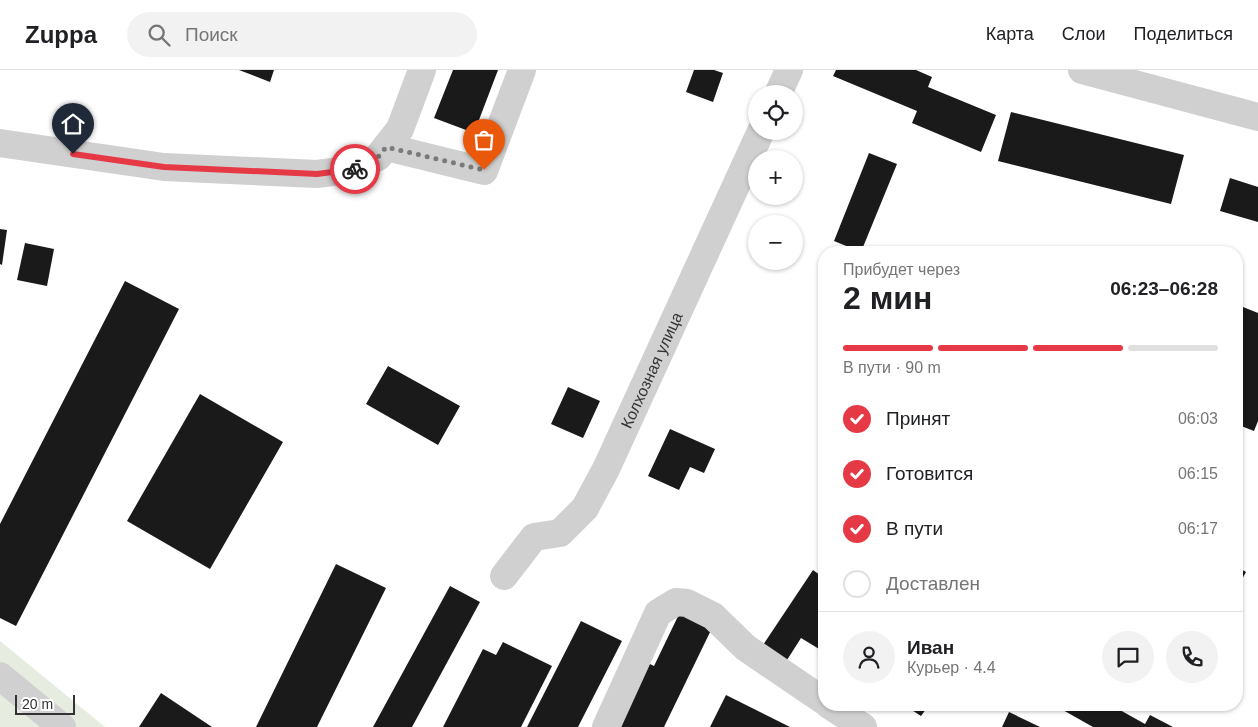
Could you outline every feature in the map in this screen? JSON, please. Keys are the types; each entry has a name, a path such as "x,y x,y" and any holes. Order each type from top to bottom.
{"street":[{"path":"0,143 164,167 317,174 356,169 378,157 400,129 422,70"},
{"path":"386,147 484,170 522,70"},
{"path":"782,85 789,70"},
{"path":"1082,70 1258,117"},
{"name":"Колхозная улица","path":"504,576 534,536 560,533 585,508 606,469 757,140"},
{"path":"606,727 658,613 676,602 687,603 713,616 746,648 818,697"},
{"path":"0,676 62,727"},
{"path":"838,711 863,727"}],"shaded area":[{"path":"0,641 105,727 0,727"}],"building":[{"path":"239,70 274,70 270,82"},
{"path":"453,70 498,70 474,133 434,118"},
{"path":"694,70 714,70 723,73 713,102 686,92"},
{"path":"836,70 916,70 932,77 928,87 996,115 981,152 912,123 917,111 833,76"},
{"path":"1011,112 1184,155 1171,204 998,161"},
{"path":"869,153 897,164 863,246 846,246 834,241"},
{"path":"1230,178 1258,187 1258,222 1220,211"},
{"path":"0,229 7,230 2,265 0,264"},
{"path":"25,243 54,249 47,286 17,280"},
{"path":"125,281 179,309 16,626 0,618 0,524"},
{"path":"1243,307 1258,313 1258,421 1254,431 1243,427"},
{"path":"388,366 460,406 438,445 366,404"},
{"path":"568,387 600,401 583,438 551,424"},
{"path":"200,394 283,442 210,569 127,521"},
{"path":"670,429 715,449 704,473 690,467 679,490 648,476"},
{"path":"336,564 386,588 317,727 256,727"},
{"path":"813,570 818,574 818,648 801,638 787,660 763,645"},
{"path":"450,586 480,602 412,727 373,727"},
{"path":"681,610 713,626 664,727 619,727 646,662 654,666"},
{"path":"581,621 622,641 578,727 527,727"},
{"path":"503,642 552,666 521,727 443,727 483,649 496,655"},
{"path":"161,693 212,727 139,727"},
{"path":"726,695 790,727 710,727"},
{"path":"913,711 925,711 921,716"},
{"path":"1065,711 1122,711 1145,724 1150,715 1173,727 1093,727"},
{"path":"1009,712 1040,727 1002,727"}],"way so far":[{"path":"355,169 378,157 386,147 484,170"}],"route":[{"path":"73,154 164,167 317,174 355,169"}]}
